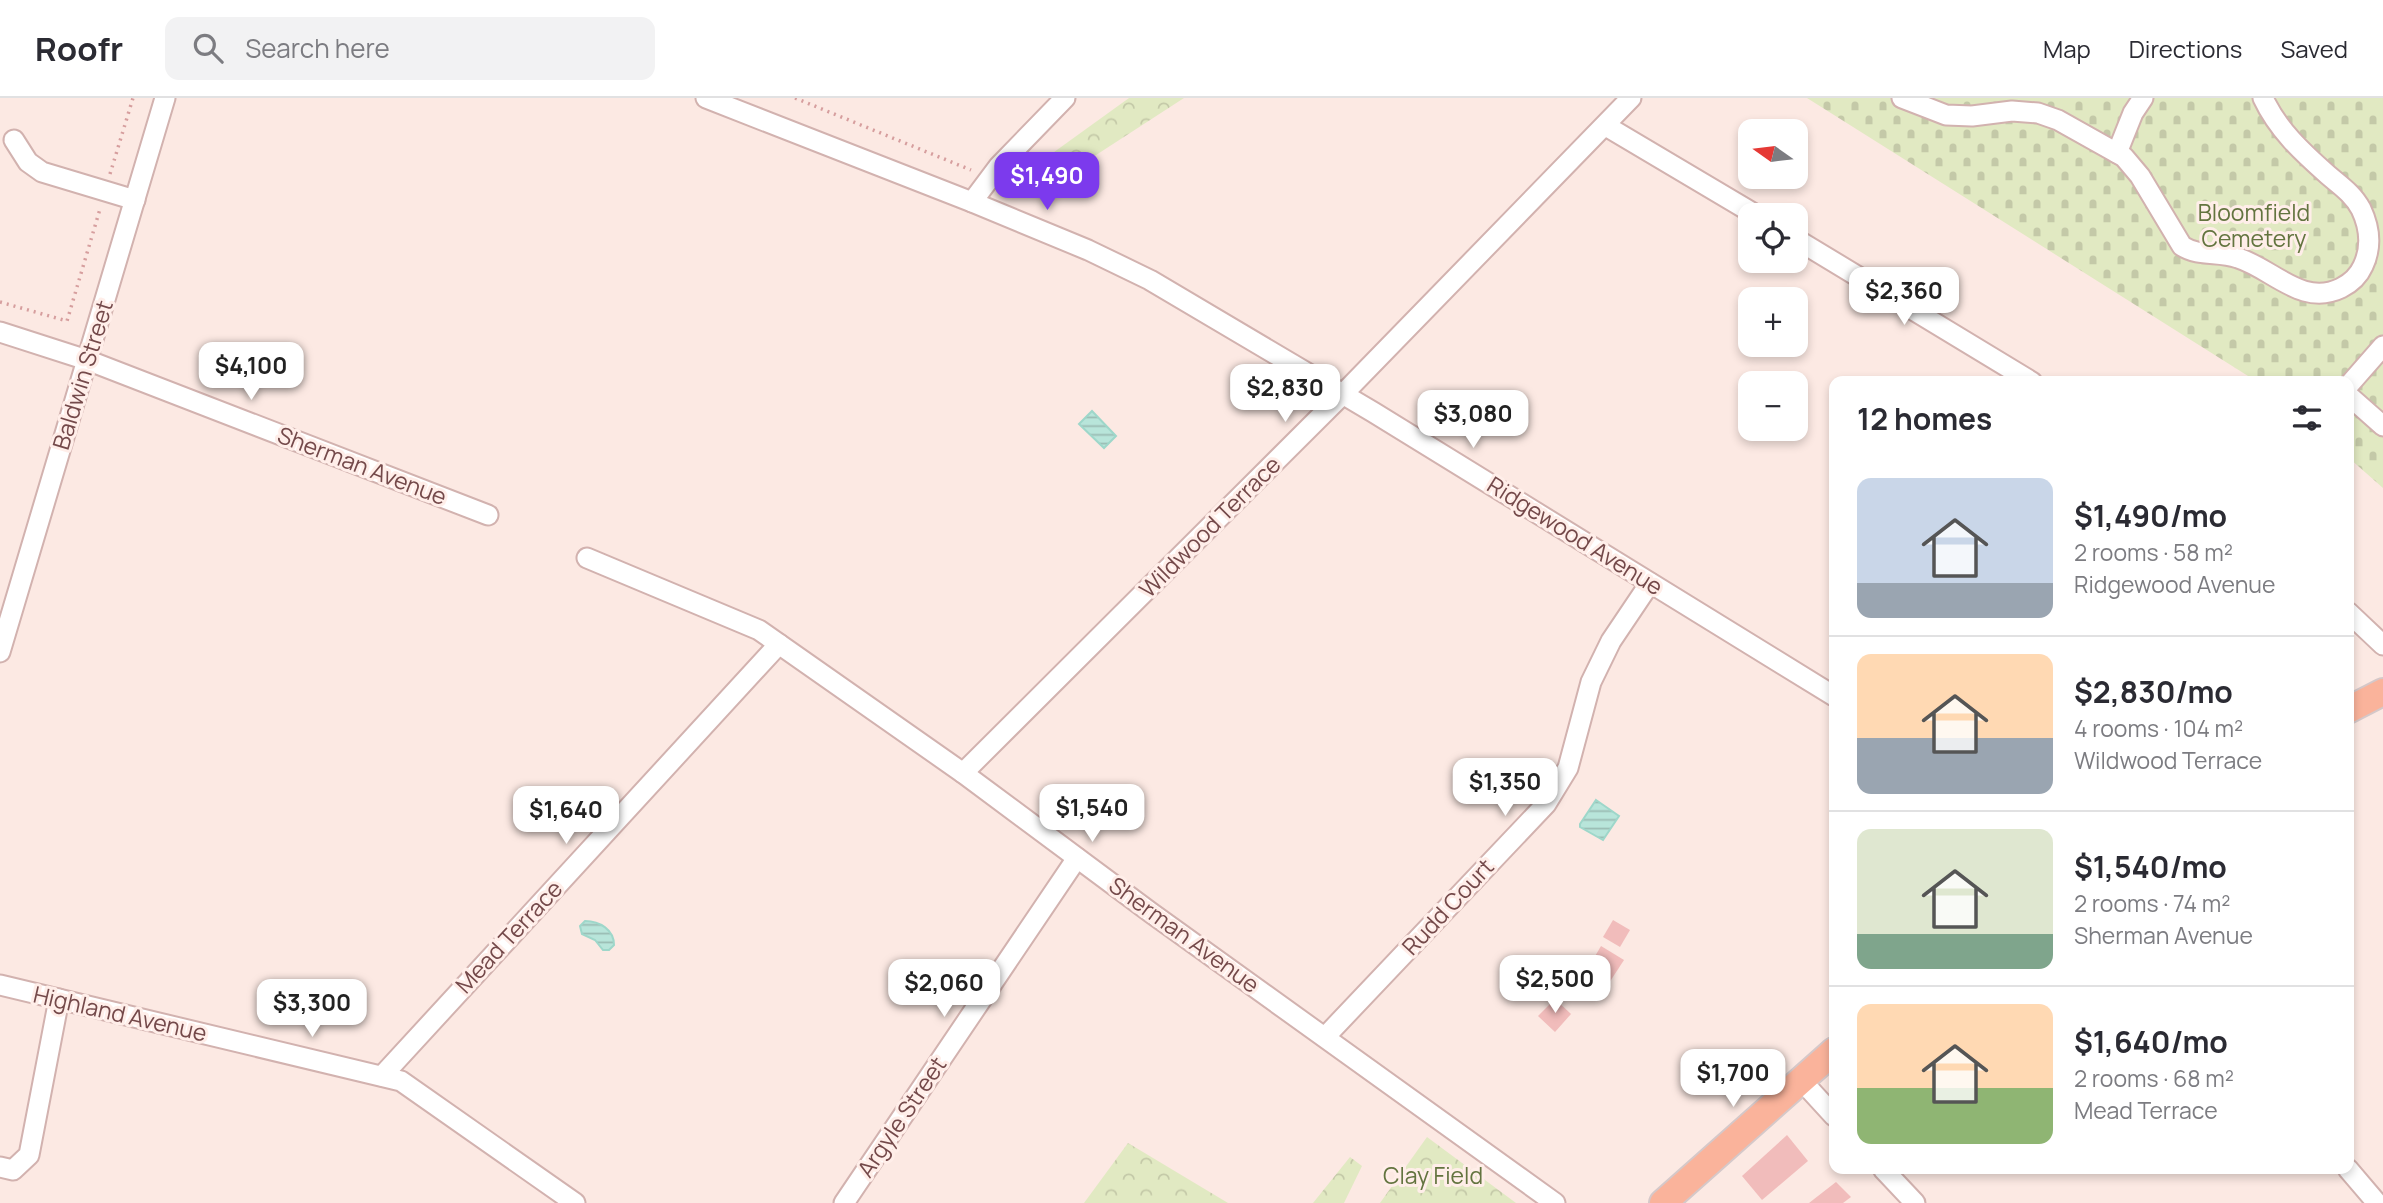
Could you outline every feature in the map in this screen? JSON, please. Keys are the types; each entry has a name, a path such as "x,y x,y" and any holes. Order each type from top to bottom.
{"main road":[{"path":"2354,706 2383,692"},
{"path":"1663,1203 1829,1055"}],"street":[{"name":"Baldwin Street","path":"0,652 165,98"},
{"name":"Ridgewood Avenue","path":"706,98 972,202 1088,250 1150,280 1343,394 1829,693"},
{"path":"972,202 999,166 1065,98"},
{"name":"Wildwood Terrace","path":"963,774 1343,394 1632,98"},
{"path":"1902,98 1946,116 1972,116 2038,106 2124,157 2140,176 2182,246 2192,253 2238,258 2297,289 2331,293 2349,284 2361,270 2370,249 2362,212 2353,196 2283,132 2263,98"},
{"path":"2117,153 2133,113 2143,98"},
{"path":"1606,126 1738,204"},
{"path":"14,140 28,162 42,172 135,200"},
{"path":"1808,246 2022,376"},
{"name":"Sherman Avenue","path":"0,332 87,359 488,515"},
{"path":"2354,379 2383,346"},
{"path":"2354,400 2383,426"},
{"name":"Sherman Avenue","path":"587,558 760,630 1555,1203"},
{"name":"Rudd Court","path":"1325,1037 1546,804 1568,768 1591,682 1611,641 1650,583"},
{"path":"2354,618 2383,645"},
{"name":"Mead Terrace","path":"382,1076 779,644"},
{"name":"Argyle Street","path":"844,1203 1077,858"},
{"name":"Highland Avenue","path":"0,985 401,1081 575,1203"},
{"path":"0,1167 13,1170 29,1154 59,999"},
{"path":"1801,1080 1829,1111"},
{"path":"1888,1174 1914,1203"},
{"path":"2352,1174 2377,1203"}],"path":[{"path":"0,302 67,321 133,98"},
{"path":"795,98 976,172"}],"green space":[{"path":"1129,98 1184,98 1039,192 1025,173"},
{"name":"Bloomfield Cemetery","path":"1807,98 2383,98 2383,488 2354,462 2354,376 2248,376"},
{"name":"Clay Field","path":"1427,1137 1516,1203 1380,1203"},
{"path":"1128,1143 1228,1203 1084,1203"},
{"path":"1350,1157 1362,1166 1344,1203 1313,1203"}],"water":[{"path":"1092,411 1116,436 1104,448 1079,424"},
{"path":"1596,800 1619,816 1603,840 1580,827"},
{"path":"585,921 601,925 609,931 614,945 609,950 603,950 595,940 582,934 580,926"}],"building":[{"path":"1613,920 1630,930 1620,947 1603,937"},
{"path":"1601,946 1624,960 1609,983 1587,970"},
{"path":"1555,999 1571,1014 1555,1032 1538,1016"},
{"path":"1787,1135 1808,1161 1762,1200 1742,1176"},
{"path":"1836,1182 1851,1197 1843,1203 1809,1203"}]}
